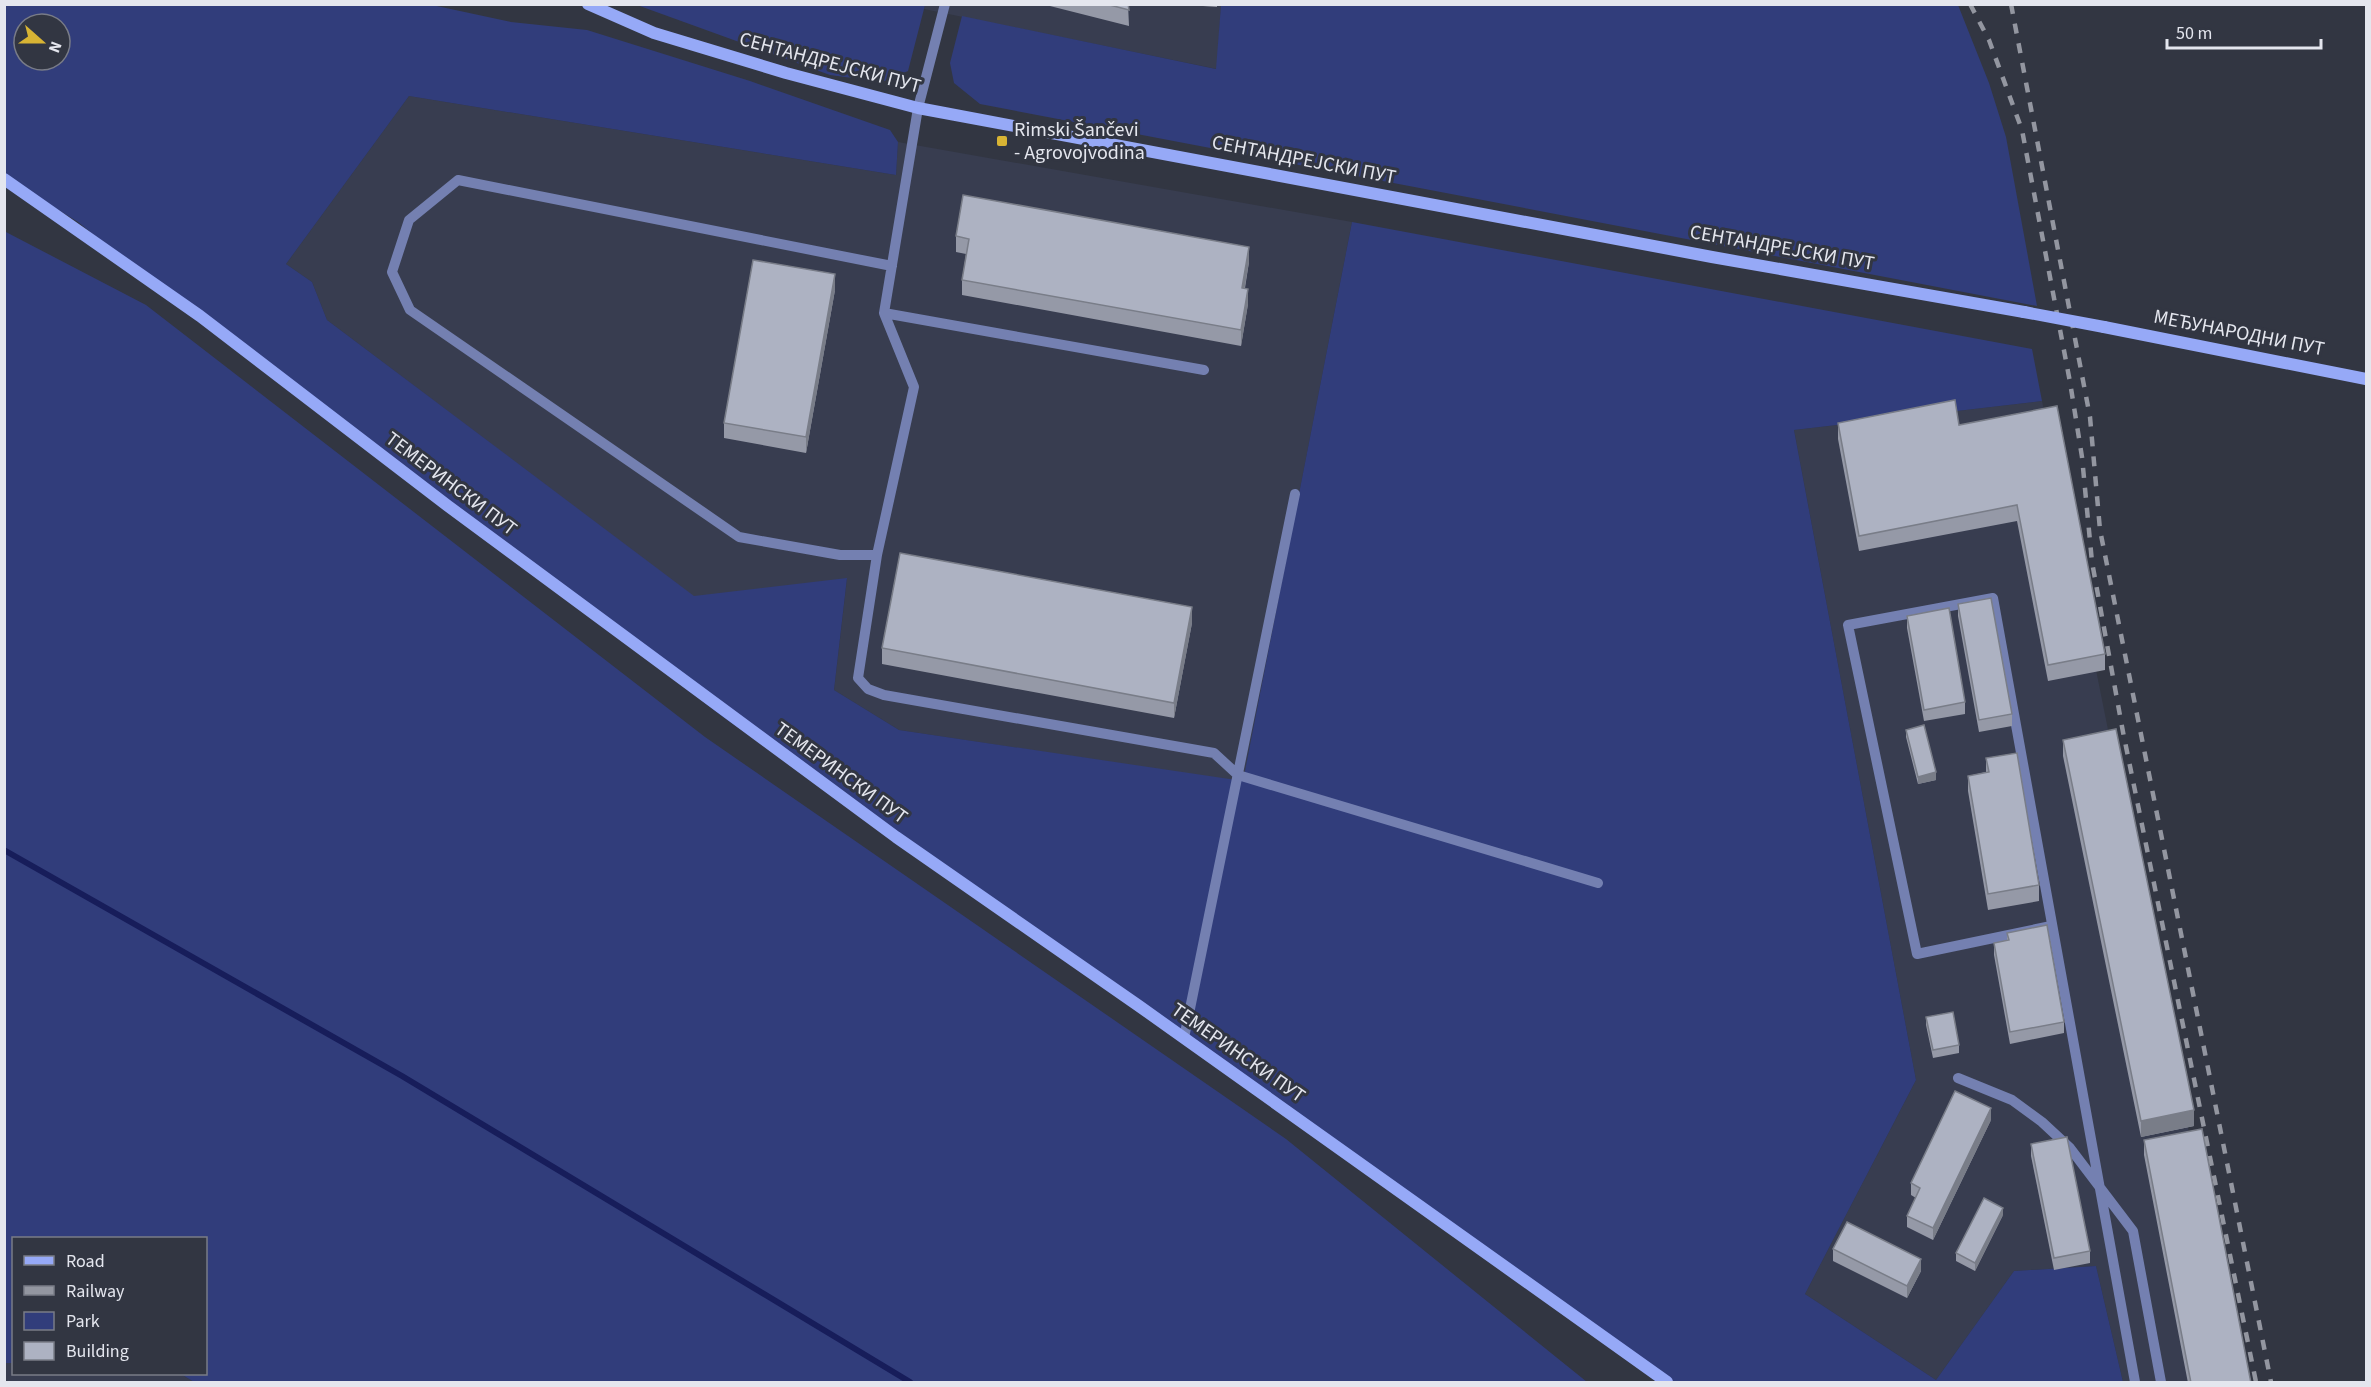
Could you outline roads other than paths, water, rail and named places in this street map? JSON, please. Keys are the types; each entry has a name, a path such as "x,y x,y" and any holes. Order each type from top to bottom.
{"main road":[{"name":"СЕНТАНДРЕЈСКИ ПУТ","path":"588,4 654,33 786,73 918,108 2104,327"},
{"name":"ТЕМЕРИНСКИ ПУТ","path":"4,179 200,316 448,507 896,837 1184,1038 1667,1383"},
{"name":"МЕЂУНАРОДНИ ПУТ","path":"2104,327 2367,379"}],"lane":[{"path":"945,4 918,108 884,313 914,387 877,555 858,678 868,689 884,695 1214,753 1238,775 1598,884"},
{"path":"877,555 840,555 739,537 410,310 392,272 409,220 458,180 892,267"},
{"path":"884,313 1204,370"},
{"path":"1184,1038 1295,494"},
{"path":"2051,926 1917,954 1848,625 1992,598 2135,1383"},
{"path":"1958,1078 2012,1100 2042,1122 2070,1148 2133,1231 2162,1383"}],"waterway":[{"path":"4,850 402,1076 910,1382"}],"railway":[{"path":"1970,4 1989,40 2022,130 2070,382 2082,457 2092,562 2123,732 2256,1382"},
{"path":"2011,4 2090,417 2100,530 2271,1382"}],"place":[{"name":"Rimski Šančevi - Agrovojvodina","path":"1002,141"}]}
